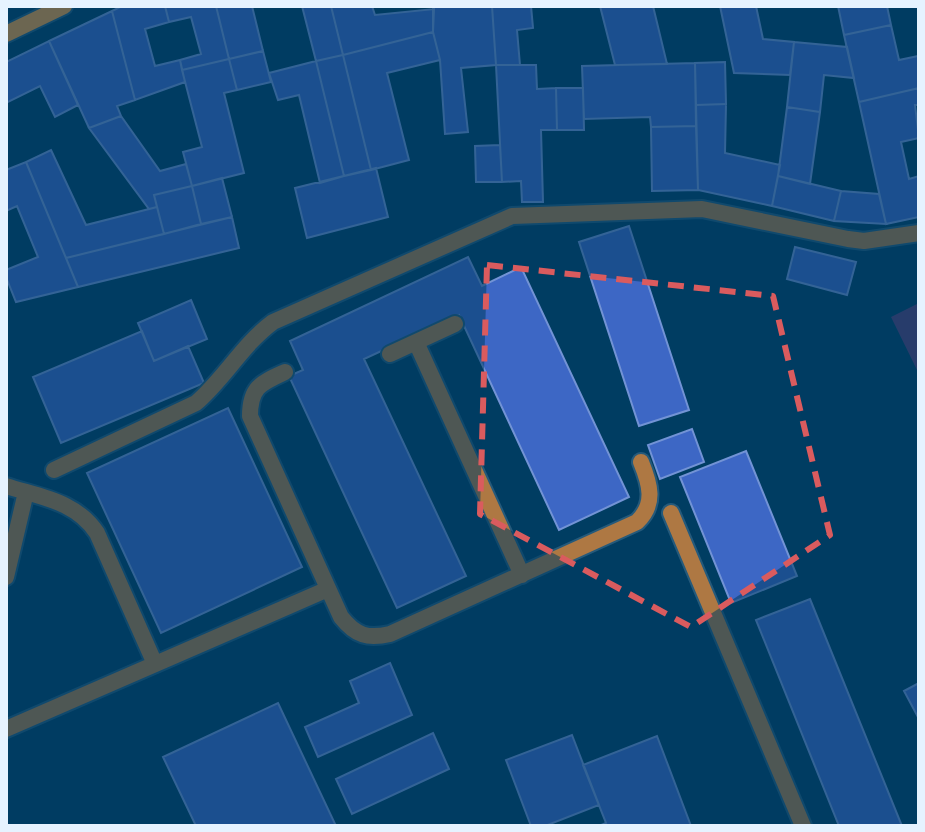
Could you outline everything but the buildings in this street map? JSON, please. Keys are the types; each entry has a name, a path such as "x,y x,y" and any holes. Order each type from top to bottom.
{"main road":[{"path":"6,34 64,6"}],"street":[{"path":"54,470 196,403 211,390 246,345 273,322 512,216 702,209 856,240 919,233"},
{"path":"390,354 455,324"},
{"path":"416,342 522,575"},
{"path":"285,372 260,384 250,404 250,416 341,617 350,629 361,636 373,638 390,634 637,522 645,514 651,484 641,462"},
{"path":"6,486 74,508 87,518 97,533 155,664"},
{"path":"6,577 26,492"},
{"path":"671,513 803,826"},
{"path":"6,729 328,589"}],"highlighted area":[{"path":"487,265 773,296 830,535 691,627 480,514"}],"shaded area":[{"path":"919,303 919,374 891,317"}]}
